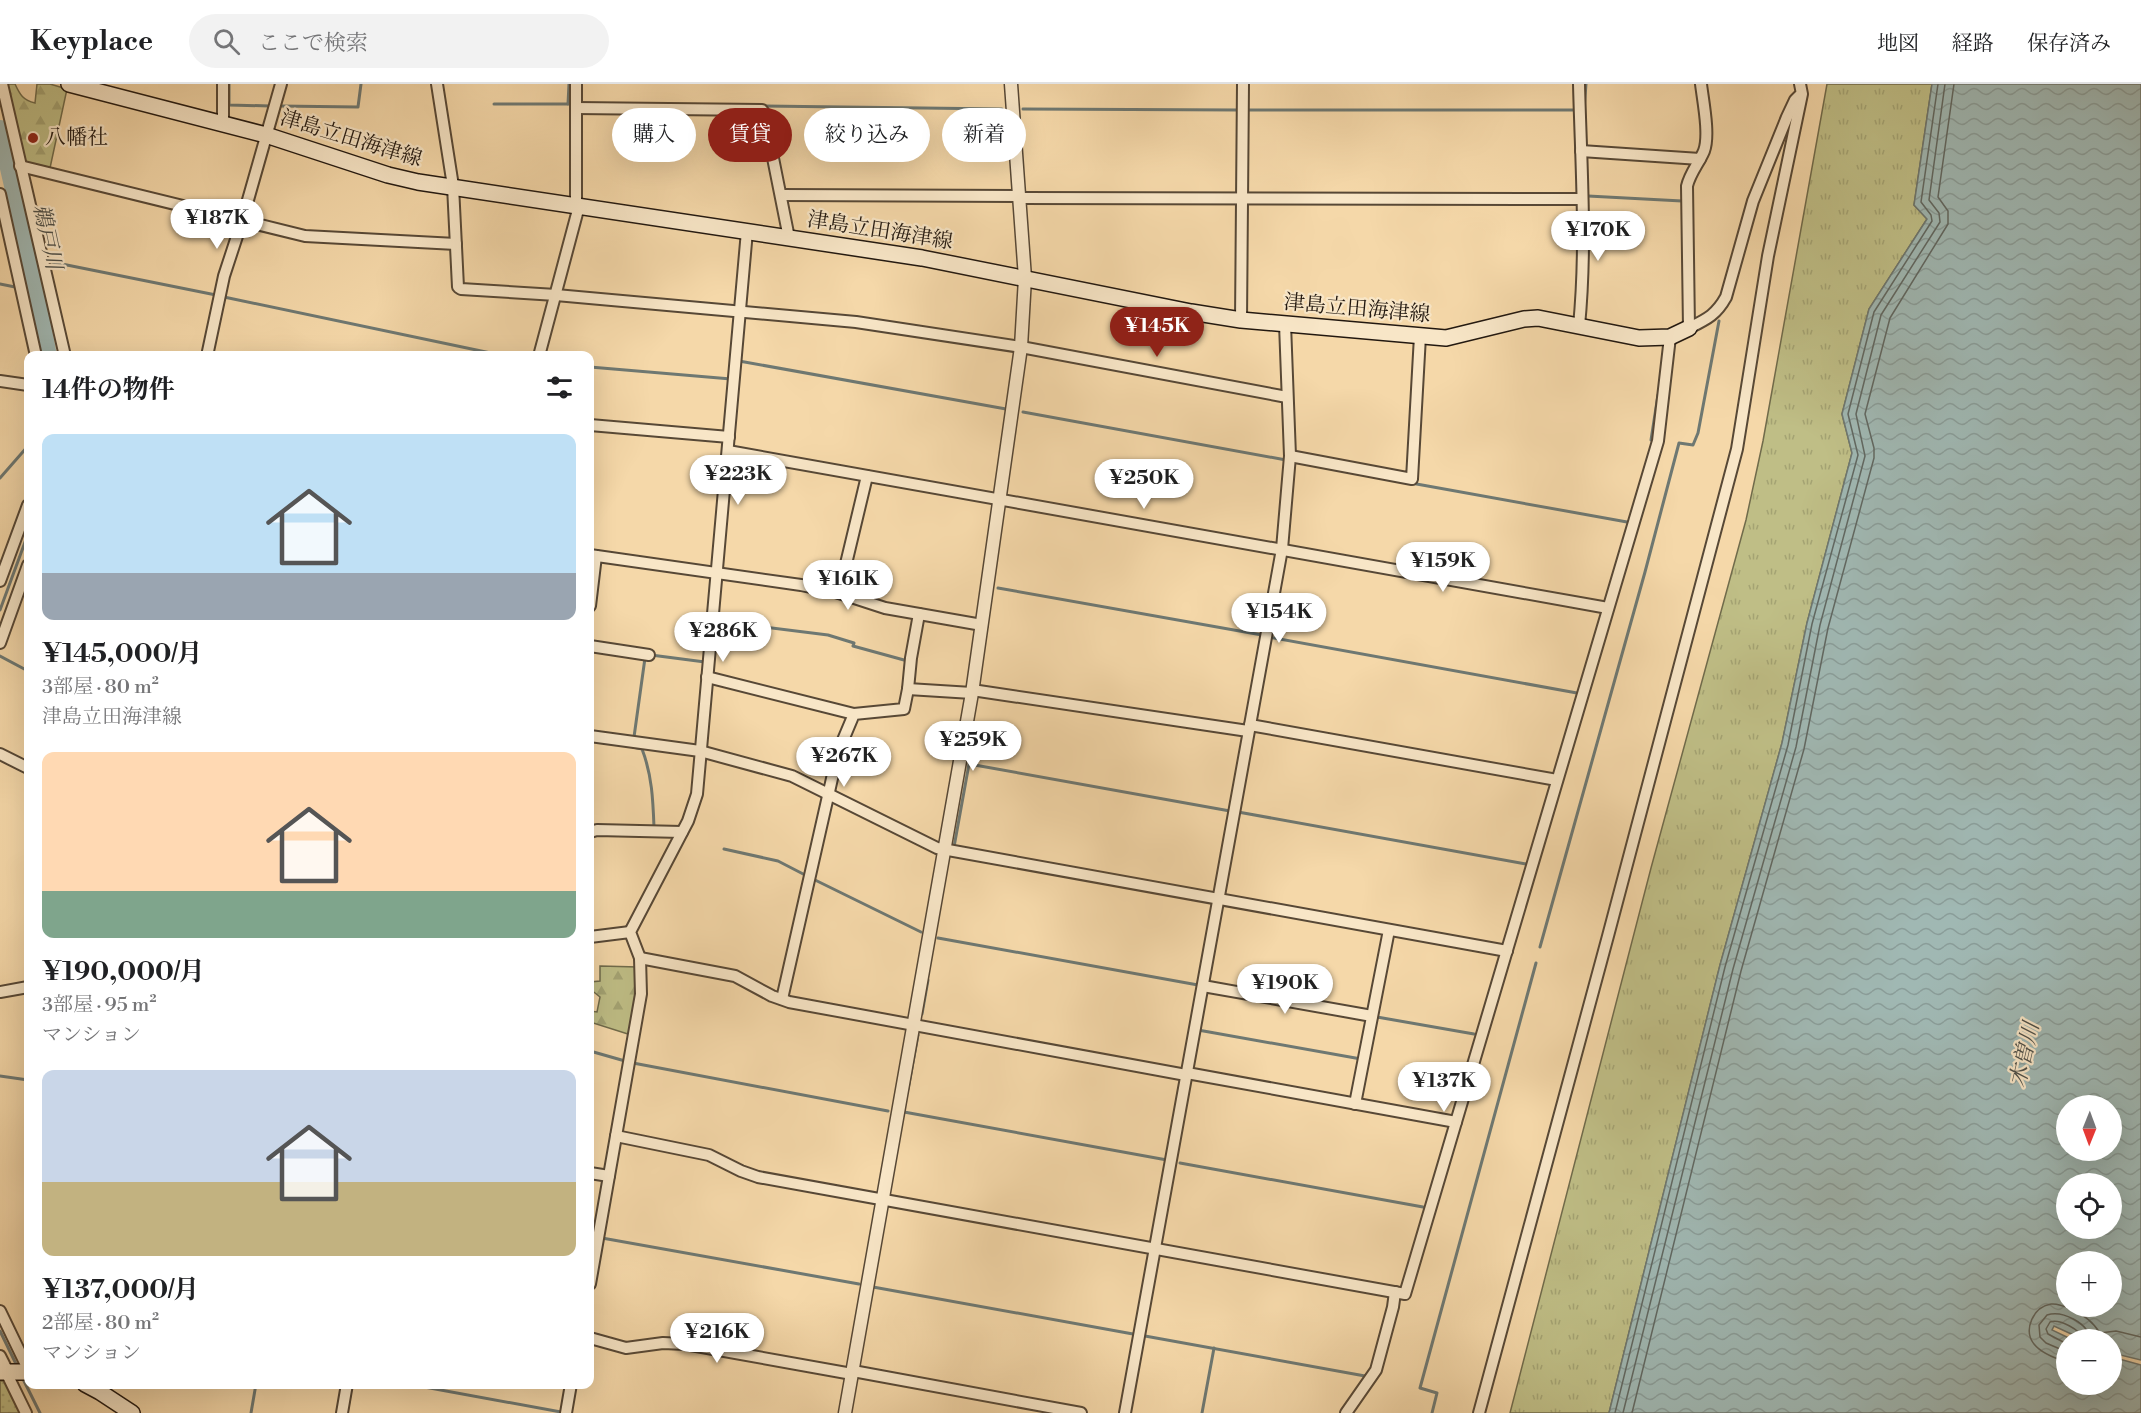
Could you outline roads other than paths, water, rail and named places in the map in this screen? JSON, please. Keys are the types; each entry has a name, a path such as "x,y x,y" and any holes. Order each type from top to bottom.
{"main road":[{"name":"津島立田海津線","path":"69,84 266,135 388,175 418,182 922,258 1241,320 1446,338 1524,319 1538,318 1640,338 1670,337 1689,327"},
{"path":"6,1372 24,1370"},
{"path":"94,1389 132,1413"}],"street":[{"path":"2,84 66,351"},
{"path":"223,84 223,123"},
{"path":"208,351 224,276 281,84"},
{"path":"437,84 453,186 459,287 461,289 556,295 856,322 1021,347 1287,398"},
{"path":"540,351 578,205 576,84"},
{"path":"845,1413 972,691 1021,347 1025,278 1011,84"},
{"path":"1241,320 1243,84"},
{"path":"1578,84 1583,283 1579,326"},
{"path":"1701,84 1705,149 1687,186 1689,327 1719,310 1726,297 1753,201 1787,117 1801,89"},
{"path":"1479,1413 1737,449 1768,256 1801,89"},
{"path":"576,108 762,110 789,238"},
{"path":"1581,151 1700,159"},
{"path":"20,166 305,236 456,244"},
{"path":"781,195 1582,200"},
{"path":"0,197 35,351"},
{"path":"594,1261 641,994 640,958 630,932 688,821 698,794 747,231"},
{"path":"1125,1413 1282,549 1290,456 1285,324"},
{"path":"1290,456 1412,479 1420,336"},
{"path":"616,1136 709,1155 758,1177 1405,1294 1658,441 1670,337"},
{"path":"0,381 24,384"},
{"path":"594,425 729,437"},
{"path":"728,451 1608,608"},
{"path":"839,593 867,476"},
{"path":"0,581 24,523"},
{"path":"594,556 801,585 839,593 885,608 982,625"},
{"path":"0,643 24,580"},
{"path":"707,677 854,714 904,709 919,614"},
{"path":"594,647 649,655"},
{"path":"908,689 972,691 1249,728 1557,780"},
{"path":"782,999 838,752 854,714"},
{"path":"594,737 700,751 792,776 937,848 1507,951"},
{"path":"0,754 24,766"},
{"path":"594,831 682,832"},
{"path":"1356,1104 1389,930"},
{"path":"594,936 630,932"},
{"path":"640,958 735,976 782,999 912,1026 1456,1122"},
{"path":"1203,986 1372,1016"},
{"path":"0,992 24,988"},
{"path":"594,1174 609,1176"},
{"path":"1346,1413 1376,1370 1395,1292"},
{"path":"0,1311 24,1362"},
{"path":"594,1339 626,1348 663,1343 685,1344 1081,1413"},
{"path":"0,1356 26,1413"},
{"path":"342,1413 346,1389"},
{"path":"566,1413 570,1389"}],"water":[{"name":"木曽川","path":"1932,84 2141,84 2141,1360 2122,1355 2122,1329 2060,1329 2054,1326 2052,1330 2056,1332 2056,1395 2122,1395 2122,1360 2141,1365 2141,1413 1609,1413 1720,965 1782,743 1807,623 1852,453 1842,414 1869,309 1927,219 1914,205"}],"waterway":[{"path":"229,84 229,105 270,106"},
{"path":"279,106 358,107 361,84"},
{"path":"568,104 569,84"},
{"path":"1584,110 1586,84"},
{"path":"494,104 568,104"},
{"path":"764,106 942,108"},
{"path":"1026,109 1238,110"},
{"path":"1247,110 1575,110"},
{"name":"鵜戸川","path":"0,129 30,260 47,351"},
{"name":"鵜戸川","path":"8,165 16,164"},
{"path":"1588,196 1682,201"},
{"path":"47,261 216,295"},
{"path":"0,284 15,287"},
{"path":"224,297 481,351"},
{"path":"1540,947 1679,443 1693,445 1698,433 1719,321"},
{"path":"739,361 1006,409"},
{"path":"594,367 731,379"},
{"path":"1651,440 1658,395"},
{"path":"1023,412 1286,460"},
{"path":"0,478 24,451"},
{"path":"1411,483 1627,522"},
{"name":"鵜戸川","path":"0,610 24,545"},
{"path":"998,588 1262,635"},
{"path":"716,623 717,621 828,635 854,643 853,646 904,660"},
{"path":"1269,637 1577,693"},
{"path":"651,655 705,662"},
{"path":"0,656 24,669"},
{"path":"634,737 645,658"},
{"path":"633,747 642,749 648,768 654,827"},
{"path":"954,847 969,764 1230,811"},
{"path":"1238,812 1526,864"},
{"path":"724,849 778,861 807,876"},
{"path":"813,879 921,932"},
{"path":"938,938 1198,985"},
{"path":"1432,1413 1437,1393 1420,1388 1536,963"},
{"path":"922,1014 928,980"},
{"path":"1376,1020 1377,1017 1474,1034"},
{"path":"1198,1030 1361,1059"},
{"path":"908,1089 918,1035"},
{"path":"594,1052 625,1061"},
{"path":"633,1063 888,1111"},
{"path":"0,1076 24,1079"},
{"path":"904,1112 1167,1160"},
{"path":"1180,1163 1423,1207"},
{"path":"602,1238 859,1284"},
{"path":"873,1287 1133,1334"},
{"name":"鵜戸川","path":"0,1331 18,1368"},
{"path":"1145,1336 1365,1376"},
{"path":"1202,1413 1214,1348"},
{"name":"鵜戸川","path":"22,1377 24,1381"},
{"name":"鵜戸川","path":"28,1389 40,1413"},
{"path":"251,1413 255,1389"},
{"path":"347,1413 351,1389"},
{"path":"435,1389 561,1412"}],"place":[{"name":"八幡社","path":"33,138"}]}
